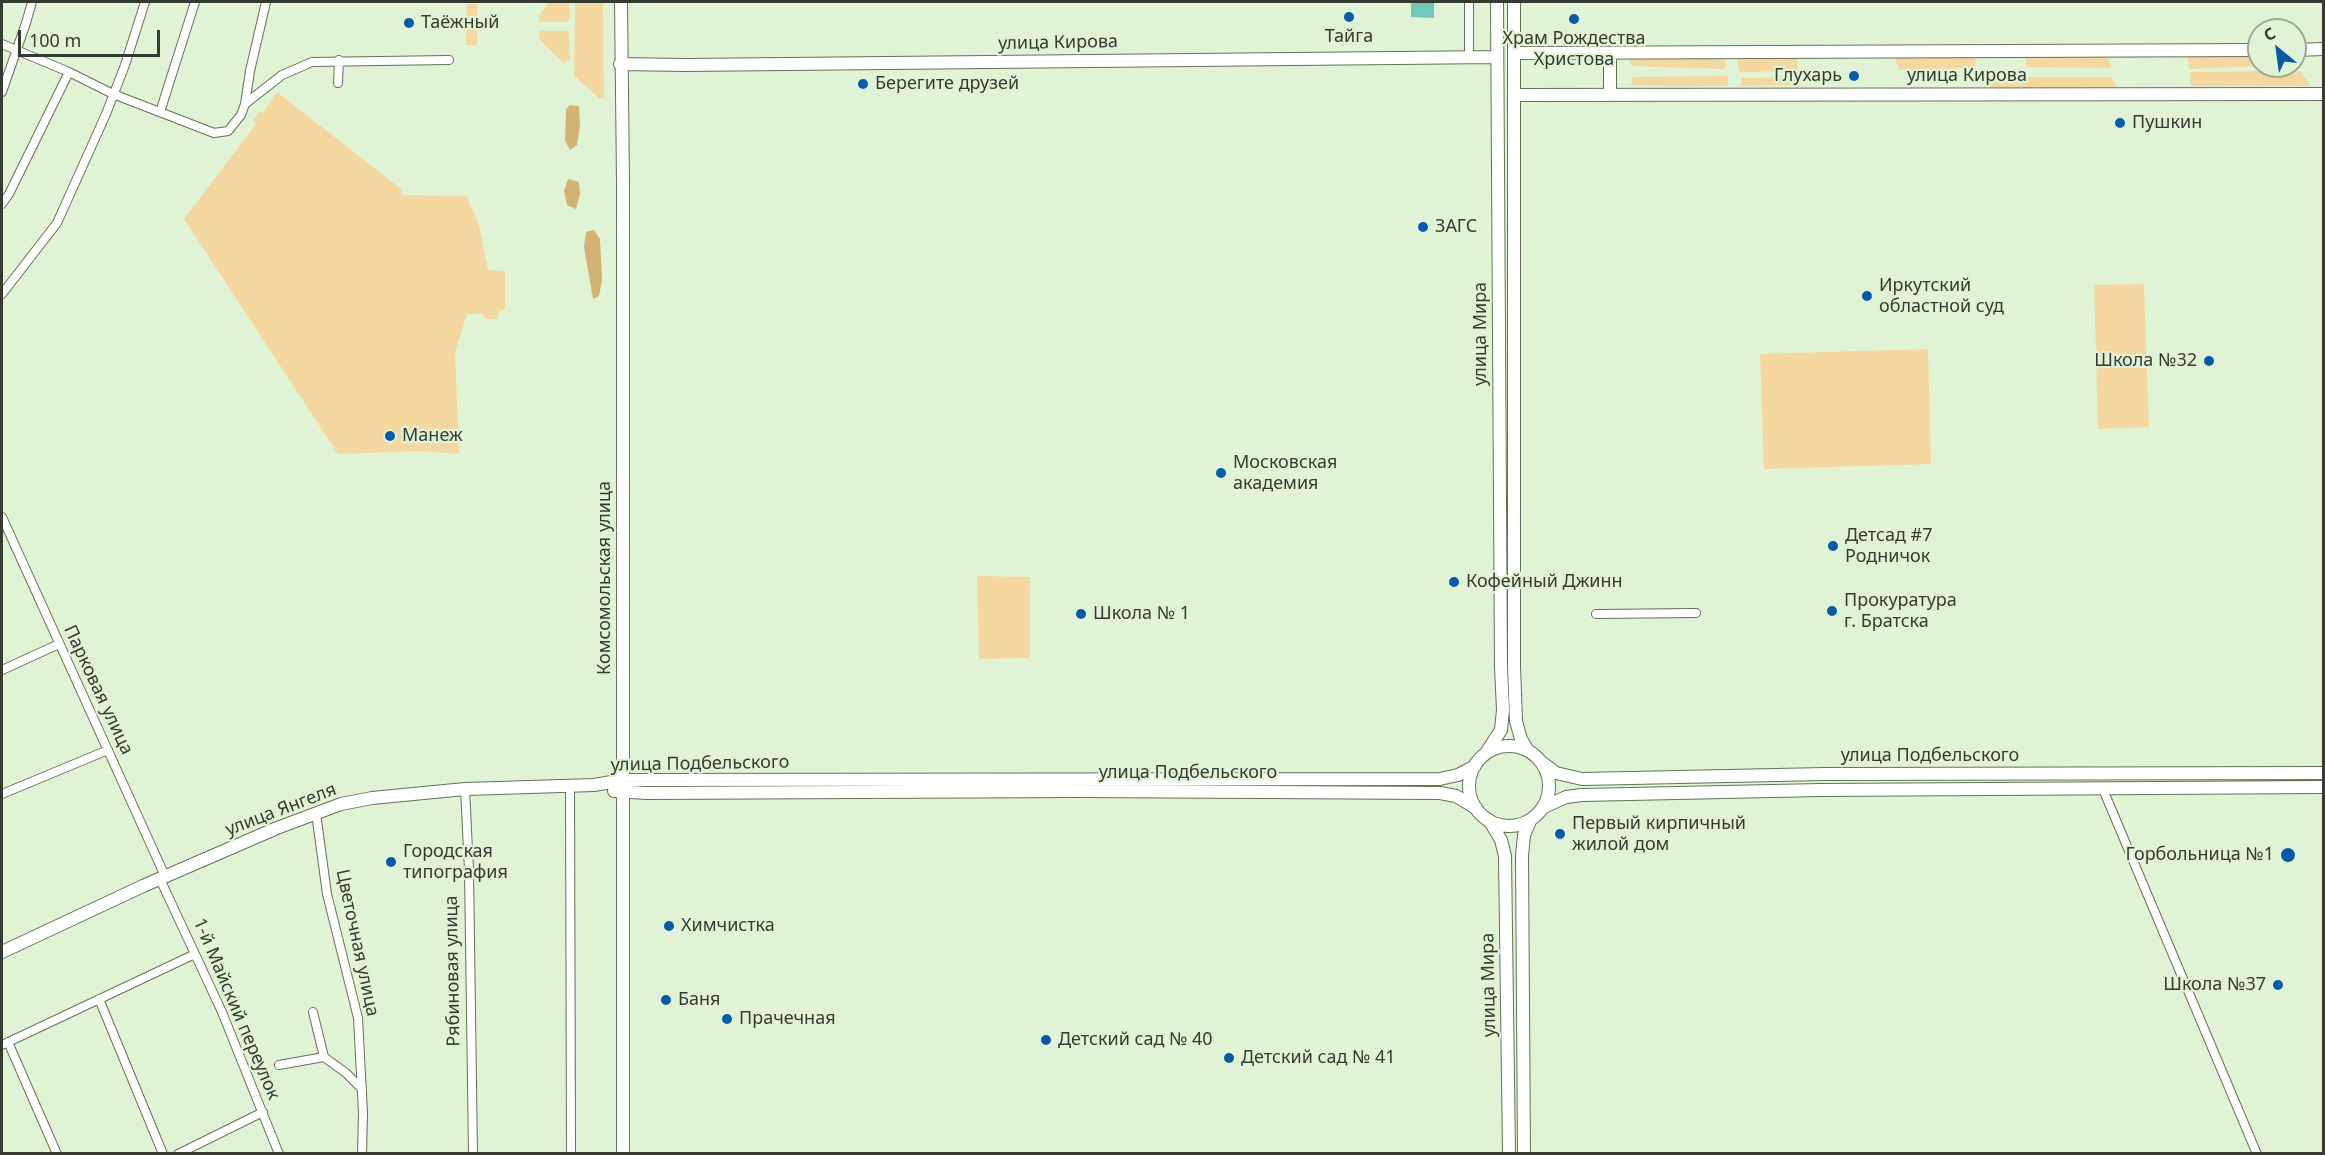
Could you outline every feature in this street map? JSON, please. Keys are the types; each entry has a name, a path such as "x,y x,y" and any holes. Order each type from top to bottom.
{"main road":[{"name":"Комсомольская улица","path":"621,2 623,1154"},
{"name":"улица Мира","path":"1486,753 1496,740 1502,722 1497,2"},
{"name":"улица Мира","path":"1514,2 1516,245 1513,370 1514,666 1516,721 1521,739 1528,751"},
{"name":"улица Кирова","path":"1515,53 2247,50"},
{"path":"2307,50 2324,50"},
{"path":"1610,53 1610,95"},
{"name":"улица Кирова","path":"620,64 1497,57"},
{"name":"улица Кирова","path":"1515,95 2324,94"},
{"path":"1499,245 1516,245"},
{"path":"1511,746 1528,751 1545,768 1549,785 1542,808 1531,819 1515,825 1489,820 1476,808 1470,792 1474,766 1486,753 1494,749 1511,746"},
{"name":"улица Подбельского","path":"1540,761 1556,773 1582,779 1825,774 2324,773"},
{"name":"улица Подбельского","path":"784,787 1440,779 1458,775 1474,766"},
{"path":"2010,774 2010,788"},
{"name":"улица Подбельского","path":"594,785 1440,793 1456,796 1476,808"},
{"name":"улица Янгеля","path":"2,952 163,878 341,804 372,798 465,789 594,785"},
{"name":"улица Подбельского","path":"1542,808 1566,797 1582,795 2102,787 2324,787"},
{"name":"улица Мира","path":"1524,1154 1522,856 1524,835 1531,819"},
{"name":"улица Мира","path":"1489,820 1501,840 1504,856 1509,1154"}],"street":[{"path":"2,92 32,2"},
{"path":"2,294 57,223 106,114 125,65 145,2"},
{"path":"160,112 195,2"},
{"path":"2,44 69,72 113,94 214,133 228,131 241,115 245,104 266,2"},
{"path":"1469,2 1469,57"},
{"path":"338,83 339,60"},
{"path":"245,104 282,75 312,62 449,60"},
{"path":"2,204 69,72"},
{"name":"Парковая улица","path":"2,517 108,750 163,878"},
{"path":"1596,614 1696,614"},
{"path":"2,669 59,644"},
{"path":"2,795 108,750"},
{"path":"570,786 571,1154"},
{"path":"2102,787 2257,1154"},
{"name":"Рябиновая улица","path":"465,789 473,1154"},
{"name":"Цветочная улица","path":"316,813 327,894 358,1018 363,1154"},
{"name":"1-й Майский переулок","path":"163,878 222,1012 279,1154"},
{"path":"57,1154 5,1043 195,954"},
{"path":"99,999 164,1154"},
{"path":"313,1012 324,1057 346,1073 362,1089"},
{"path":"279,1065 324,1057"},
{"path":"178,1154 263,1112"}],"shaded area":[{"path":"550,2 569,2 570,19 567,22 539,22 539,15"},
{"path":"575,2 603,2 604,99 599,98 574,76"},
{"path":"467,4 477,4 477,45 466,45"},
{"path":"540,31 567,31 570,60 563,63 539,39"},
{"path":"1735,54 1798,55 1797,71 1740,72"},
{"path":"1726,55 1725,69 1632,66 1628,56"},
{"path":"1976,55 1975,68 1899,70 1895,57"},
{"path":"2247,55 2247,67 2189,69 2188,56"},
{"path":"2107,57 2112,68 2026,67 2026,58"},
{"path":"2247,71 2247,78 2305,78 2311,86 2191,86 2190,72"},
{"path":"1728,76 1728,86 1631,86 1633,77"},
{"path":"1798,77 1800,85 1740,86 1742,78"},
{"path":"1985,77 2111,77 2117,87 1985,87"},
{"path":"277,92 400,188 403,195 467,196 479,226 488,270 505,271 505,309 499,310 498,319 486,319 483,314 467,314 455,352 459,454 422,451 338,454 184,219 256,124 253,121 260,111 263,113"},
{"path":"570,105 579,106 580,126 577,145 570,150 565,141 566,109"},
{"path":"568,179 579,182 580,194 576,209 567,205 564,191"},
{"path":"594,230 600,239 602,280 599,296 593,299 584,247 586,232"},
{"path":"2144,284 2149,427 2098,429 2094,285"},
{"path":"1928,349 1931,464 1764,469 1760,354"},
{"path":"977,576 1030,577 1030,658 979,659"}],"water":[{"path":"1411,2 1434,2 1434,18 1411,17"}],"place":[{"name":"Тайга","path":"1349,17"},
{"name":"Храм Рождества Христова","path":"1574,19"},
{"name":"Таёжный","path":"409,23"},
{"name":"Глухарь","path":"1854,76"},
{"name":"Берегите друзей","path":"863,84"},
{"name":"Пушкин","path":"2120,123"},
{"name":"ЗАГС","path":"1423,227"},
{"name":"Иркутский областной суд","path":"1867,296"},
{"name":"Школа №32","path":"2209,361"},
{"name":"Манеж","path":"390,436"},
{"name":"Московская академия","path":"1221,473"},
{"name":"Детсад #7 Родничок","path":"1833,546"},
{"name":"Кофейный Джинн","path":"1454,582"},
{"name":"Прокуратура г. Братска","path":"1832,611"},
{"name":"Школа № 1","path":"1081,614"},
{"name":"Первый кирпичный жилой дом","path":"1560,834"},
{"name":"Горбольница №1","path":"2288,855"},
{"name":"Городская типография","path":"391,862"},
{"name":"Химчистка","path":"669,926"},
{"name":"Школа №37","path":"2278,985"},
{"name":"Баня","path":"666,1000"},
{"name":"Прачечная","path":"727,1019"},
{"name":"Детский сад № 40","path":"1046,1040"},
{"name":"Детский сад № 41","path":"1229,1058"}]}
